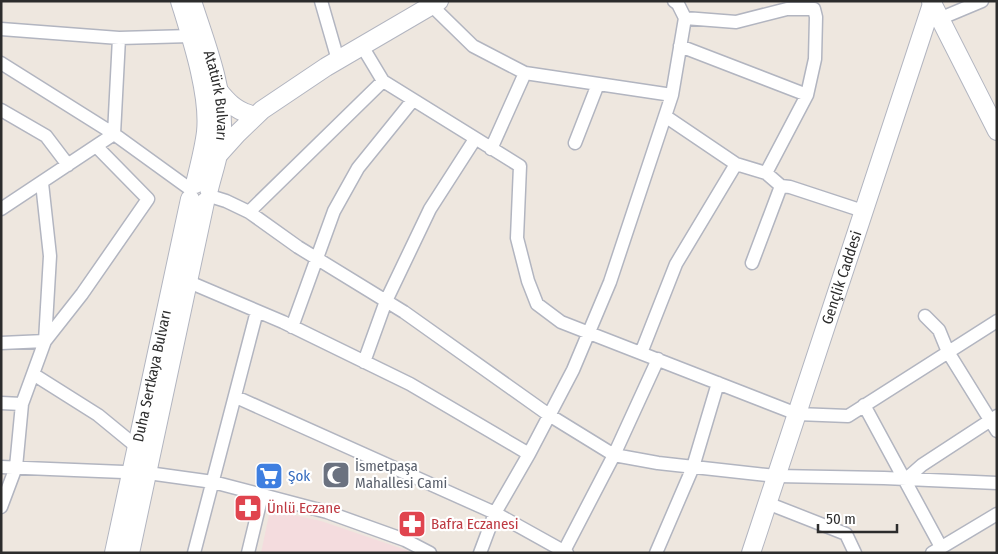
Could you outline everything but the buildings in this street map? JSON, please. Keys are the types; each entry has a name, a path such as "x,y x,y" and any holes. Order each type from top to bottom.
{"main road":[{"name":"Duha Sertkaya Bulvarı","path":"114,553 140,473 188,282 200,193 206,118 204,97 191,36 180,1"},
{"name":"Atatürk Bulvarı","path":"192,1 215,74 222,128 219,154 200,193"},
{"path":"205,139 222,128 255,112 435,3"},
{"path":"934,6 997,131"},
{"name":"Gençlik Caddesi","path":"751,553 934,6"},
{"path":"218,90 232,106 242,112 255,112"},
{"path":"219,154 255,112"},
{"name":"Duha Sertkaya Bulvarı","path":"130,553 140,473 137,447 200,193"}],"street":[{"path":"321,1 338,60"},
{"path":"480,553 495,514 529,454 572,370 610,282 672,95 685,18 678,4 674,1"},
{"path":"934,6 982,1"},
{"path":"435,3 473,46 525,73 672,95"},
{"path":"685,18 736,22 787,5 814,9 816,17 815,59 807,95 766,173"},
{"path":"1,29 119,38 191,36"},
{"path":"114,134 119,38"},
{"path":"362,46 383,81 520,166 517,238 528,281 538,304 561,322 797,414 848,416 997,321"},
{"path":"680,46 807,95"},
{"path":"1,63 114,134 200,193 226,201 249,212 317,259 404,312 549,415 614,456 658,463 776,476 997,483"},
{"path":"491,149 525,73"},
{"path":"249,212 383,81"},
{"path":"575,143 598,84"},
{"path":"292,326 334,211 358,168 414,100"},
{"path":"1,110 46,136 68,165"},
{"path":"665,116 736,164 766,173 781,186 790,187 864,211"},
{"path":"1,209 114,134"},
{"path":"364,362 386,300 430,209 475,139"},
{"path":"1,343 45,341 82,294 148,199 96,146"},
{"path":"641,353 676,264 736,164"},
{"path":"1,507 16,468 22,404 45,341 50,256 42,183"},
{"path":"752,263 781,186"},
{"path":"188,282 292,326 410,384 529,454"},
{"path":"194,553 257,311"},
{"path":"905,480 922,465 995,422 948,352 939,330 925,316"},
{"path":"236,396 495,514 565,552 614,456 658,359"},
{"path":"33,374 98,415 137,447"},
{"path":"660,551 693,467 718,383"},
{"path":"1,403 22,404"},
{"path":"864,405 905,480 937,550 997,514"},
{"path":"1,467 140,473 213,482 327,512 405,540 422,551"},
{"path":"248,553 262,495"},
{"path":"767,503 846,534 856,553"}],"shaded area":[{"path":"270,510 321,521 409,551 408,553 261,553"}],"place":[{"name":"İsmetpaşa Mahallesi Cami","path":"336,475"},
{"name":"Şok","path":"269,476"},
{"name":"Ünlü Eczane","path":"248,508"},
{"name":"Bafra Eczanesi","path":"412,524"}]}
